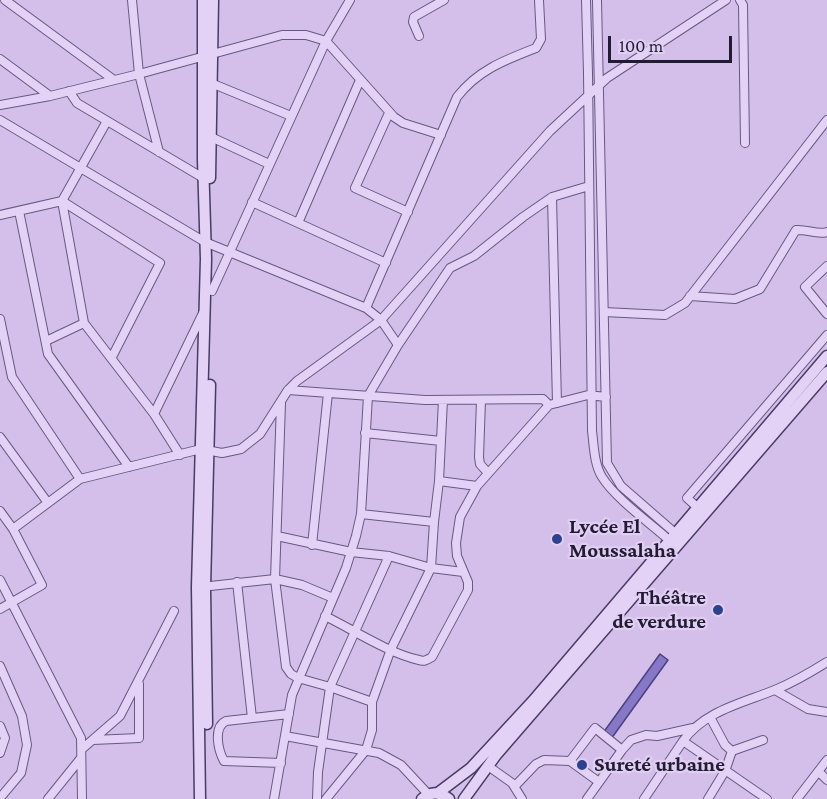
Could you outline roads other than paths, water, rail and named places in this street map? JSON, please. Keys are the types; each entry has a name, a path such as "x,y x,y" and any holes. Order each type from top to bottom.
{"street":[{"path":"132,0 139,74 159,152"},
{"path":"203,0 207,57 208,243 205,309 205,450"},
{"path":"207,180 211,137 211,82 207,57 213,0"},
{"path":"212,291 326,41 350,0"},
{"path":"419,36 413,22 414,17 444,0"},
{"path":"366,308 457,97 470,81 483,72 536,48 541,39 539,0"},
{"path":"586,0 591,396 595,458 601,476 615,493 672,537"},
{"path":"597,0 607,463 621,486 672,537"},
{"path":"13,529 80,479 205,450 222,453 241,449 260,434 288,390 381,320 550,131 588,95 607,78 726,0"},
{"path":"740,0 743,5 745,143"},
{"path":"8,1 114,80"},
{"path":"0,105 50,96 207,57 251,42 282,35 306,35 326,41 389,113 403,123 441,135"},
{"path":"0,59 50,96"},
{"path":"298,223 360,80"},
{"path":"211,82 291,117"},
{"path":"69,91 77,103 207,180"},
{"path":"389,113 355,188 408,212"},
{"path":"0,120 208,243 230,250 366,308 381,320 398,345"},
{"path":"604,312 665,315 685,303 827,120"},
{"path":"107,121 62,201 84,323 154,414 180,455"},
{"path":"211,137 269,164"},
{"path":"274,799 292,694 351,552 361,514 368,396 398,345 450,268 474,256 552,197 589,186"},
{"path":"552,197 553,404"},
{"path":"0,214 62,201 160,263 112,357"},
{"path":"252,202 386,263"},
{"path":"19,210 48,354 129,467"},
{"path":"690,297 735,299 750,295 760,289 796,230 804,229 821,234 827,232"},
{"path":"200,799 201,587 212,291 208,243"},
{"path":"827,266 805,287 827,314"},
{"path":"154,414 205,309"},
{"path":"0,319 12,377 80,479"},
{"path":"45,341 84,323"},
{"path":"697,507 687,498 827,335"},
{"path":"430,796 471,768 486,752 621,599 827,356"},
{"path":"464,799 488,766 827,372"},
{"path":"288,390 443,400 543,399 553,404"},
{"path":"312,544 328,393"},
{"path":"325,616 420,661 426,661 432,657 468,590 468,582 457,556 456,543 460,517 477,486 553,404 591,396 606,397"},
{"path":"326,799 366,750 372,730 372,702 391,649 431,568 440,481 443,400"},
{"path":"481,400 479,457 480,464 488,473"},
{"path":"281,401 275,579 286,667 298,678 372,702"},
{"path":"365,433 441,441"},
{"path":"0,437 48,503"},
{"path":"440,481 477,486"},
{"path":"0,511 13,529 42,585 0,609"},
{"path":"361,514 434,522"},
{"path":"277,536 351,552 389,556 431,568 463,572"},
{"path":"317,799 330,687 389,556"},
{"path":"201,587 275,579 302,585 333,598"},
{"path":"0,580 81,738 82,799"},
{"path":"237,582 252,718"},
{"path":"201,587 207,668 207,799"},
{"path":"82,749 120,716 174,612"},
{"path":"644,799 693,728 710,717 775,690 827,662"},
{"path":"0,666 22,716 27,745 21,773 0,798"},
{"path":"93,740 139,738 139,680"},
{"path":"775,690 808,709 827,712"},
{"path":"281,763 224,761 217,729 226,721 289,714"},
{"path":"710,717 725,745 732,751"},
{"path":"0,726 5,738 0,753"},
{"path":"570,761 595,728 622,750"},
{"path":"587,799 622,750 637,737 657,736 693,728"},
{"path":"285,736 379,753 401,765 430,796 449,799"},
{"path":"732,751 763,740"},
{"path":"683,741 767,799"},
{"path":"708,799 725,771 732,751"},
{"path":"48,799 82,758"},
{"path":"515,786 536,764 544,760 570,761 599,782"},
{"path":"798,799 827,760"},
{"path":"488,766 515,786 522,799"},
{"path":"819,772 827,780"}],"place":[{"name":"Lycée El Moussalaha","path":"557,539"},
{"name":"Théâtre de verdure","path":"718,610"},
{"name":"Sureté urbaine","path":"582,765"}]}
